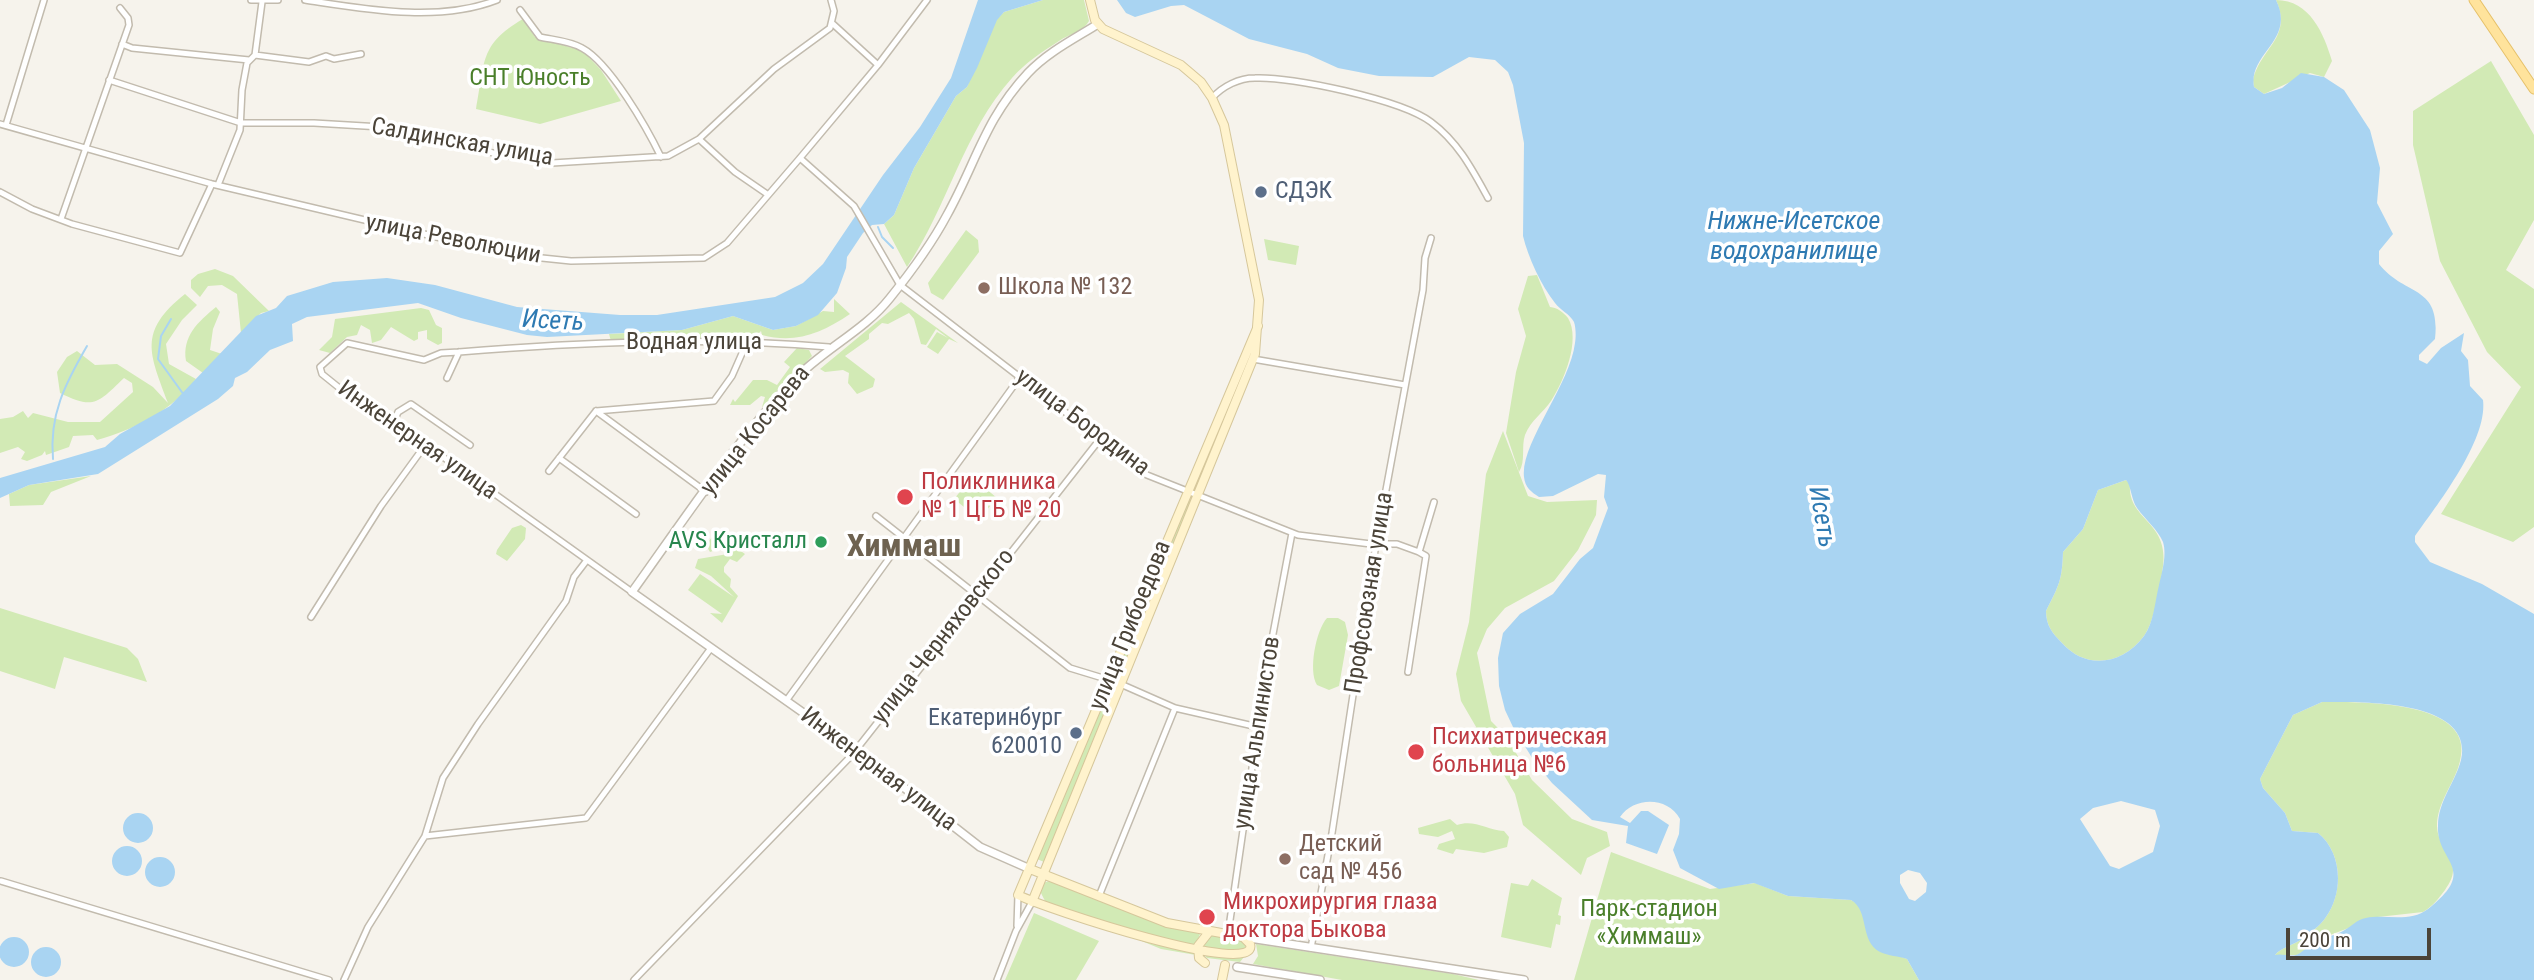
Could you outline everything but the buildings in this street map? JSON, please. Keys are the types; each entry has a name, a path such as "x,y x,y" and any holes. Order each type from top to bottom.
{"main road":[{"path":"1090,0 1098,24"},
{"path":"2473,0 2534,89"},
{"name":"улица Грибоедова","path":"1032,902 1253,359 1258,326 1259,300 1235,175 1224,125 1212,97 1201,82 1181,65 1112,34 1098,24"},
{"name":"улица Грибоедова","path":"1018,895 1110,680 1186,491 1258,326"},
{"name":"Инженерная улица","path":"1030,869 1167,923 1243,937"},
{"path":"1018,895 1145,948"},
{"path":"1205,963 1199,958 1198,946 1209,932"},
{"path":"1186,960 1237,967 1247,962 1251,954 1250,944 1243,937"},
{"path":"1222,980 1225,965"}],"street":[{"path":"3,124 44,0"},
{"path":"251,0 278,0"},
{"path":"305,0 332,2 370,10 447,13 497,0"},
{"path":"831,0 833,24 878,65"},
{"name":"улица Революции","path":"3,124 215,185 513,256 571,261 704,258 726,243 800,158 878,65 927,0"},
{"path":"0,192 32,209 61,219 180,253 215,185 241,123 242,90 250,61 255,55 262,2"},
{"path":"61,219 129,25 128,18 120,8"},
{"path":"520,10 540,37 576,45 602,64 653,139 661,157"},
{"name":"Салдинская улица","path":"109,80 241,123 314,123 398,128 492,153 552,163 661,157 699,139 774,69 833,24"},
{"name":"улица Косарева","path":"632,592 772,404 829,347 879,310 900,285 932,242 980,142 1020,83 1046,57 1098,24"},
{"path":"122,44 132,48 250,61"},
{"path":"255,55 309,62 326,56 334,59 361,54"},
{"path":"1212,97 1230,84 1254,77 1347,92 1411,111 1429,121 1451,139 1466,157 1488,198"},
{"path":"699,139 735,172 767,194"},
{"name":"улица Бородина","path":"800,158 854,206 900,285 1147,475 1292,533 1376,544 1397,544 1419,552"},
{"name":"Профсоюзная улица","path":"1311,948 1332,833 1376,544 1423,290 1425,258 1431,238"},
{"name":"Водная улица","path":"320,367 347,343 424,360 441,353 637,342 747,342 829,347"},
{"path":"549,471 596,411 714,401 732,376 747,342"},
{"path":"447,378 459,352"},
{"path":"1253,359 1405,385"},
{"name":"Инженерная улица","path":"320,367 322,374 363,407 394,422 426,444 856,750 980,846 1030,869"},
{"path":"786,701 1020,377"},
{"path":"394,422 398,412 411,404 470,444"},
{"path":"596,411 706,492"},
{"name":"улица Черняховского","path":"634,980 856,750 1100,439"},
{"path":"311,617 381,506 426,444"},
{"path":"559,458 636,513"},
{"path":"1408,672 1426,556 1419,552 1434,502"},
{"path":"876,516 1070,668 1121,684 1175,708 1258,727"},
{"name":"улица Альпинистов","path":"1228,934 1258,727 1292,533"},
{"path":"344,980 368,927 425,836 443,778 478,723 566,601 574,577 587,560"},
{"path":"425,836 586,818 711,648"},
{"path":"1099,896 1175,708"},
{"path":"1,881 329,980"},
{"name":"улица Грибоедова","path":"1016,929 1018,895"},
{"name":"улица Грибоедова","path":"997,980 1016,929 1032,902"},
{"name":"Инженерная улица","path":"1243,937 1524,980"},
{"path":"1237,967 1320,980"}],"green space":[{"path":"1043,0 1084,0 1089,21 1080,30 1028,63 995,99 968,146 934,220 907,267 884,224 894,215 914,168 956,96 967,87 996,20 1004,12"},
{"path":"2276,0 2288,2 2307,12 2320,30 2332,61 2324,77 2310,73 2264,94 2254,87 2253,80 2281,24"},
{"name":"СНТ Юность","path":"523,19 535,37 583,51 601,70 621,101 540,124 476,109 483,67 491,46 498,37"},
{"path":"2491,61 2534,135 2534,220 2506,270 2534,289 2534,527 2513,542 2441,514 2521,387 2487,352 2440,261 2413,145 2413,111"},
{"path":"966,230 978,240 979,252 943,300 931,293 928,283"},
{"path":"1264,239 1299,246 1296,265 1268,260"},
{"path":"215,269 233,276 269,311 261,313 241,333 237,294 222,285 208,286 200,297 191,288 191,280 198,274"},
{"path":"1537,275 1550,307 1568,318 1572,327 1572,349 1566,372 1556,393 1525,435 1519,472 1506,433 1516,372 1526,336 1518,309 1528,276"},
{"path":"185,294 197,305 182,320 166,344 169,364 196,379 176,400 139,424 97,440 93,435 73,436 69,447 46,455 45,451 27,461 21,459 25,452 18,447 0,453 0,419 13,417 23,411 28,418 33,413 68,422 100,422 133,392 132,383 124,378 95,401 81,401 60,393 57,372 67,357 77,351 95,365 117,364 153,387 168,403 156,371 152,344 160,320"},
{"path":"834,299 850,314 829,327 797,337 762,335 761,331 756,336 611,341 609,334 682,330 733,316 773,330 796,326 823,311 834,312"},
{"path":"901,302 958,343 949,339 938,354 927,347 937,332 948,338 936,329 926,345 921,344 914,319 909,313 888,324 882,323 869,334 869,339 845,356 875,379 873,387 857,394 848,383 849,373 843,370 825,372 820,369"},
{"path":"216,307 220,312 213,329 210,350 222,354 203,373 186,361 186,344 193,330"},
{"path":"421,308 429,310 436,325 442,328 442,343 438,345 427,339 427,330 418,332 418,339 414,341 391,327 381,340 372,343 370,330 361,325 357,335 347,337 330,353 319,350 332,337 335,319"},
{"path":"797,348 809,350 812,356 767,404 762,407 765,397 761,396 750,405 730,405 753,380 767,380 777,385 790,367 784,362"},
{"path":"1503,431 1528,496 1547,502 1597,500 1596,515 1578,550 1554,581 1505,608 1487,629 1477,653 1491,721 1506,736 1532,780 1572,819 1607,832 1610,846 1587,858 1581,875 1523,825 1515,794 1461,701 1456,674 1469,622 1486,474"},
{"path":"91,476 51,492 43,505 10,506 9,494 29,485"},
{"path":"972,477 997,498 979,519 954,499"},
{"path":"2126,480 2130,484 2135,506 2161,542 2164,556 2162,574 2153,614 2144,636 2135,646 2115,658 2093,660 2072,652 2058,639 2048,625 2046,611 2059,583 2063,552 2083,529 2098,490"},
{"path":"1185,499 1192,502 1122,676 1115,674"},
{"path":"521,525 526,528 525,539 507,561 496,554 497,550 512,528"},
{"path":"715,533 745,554 737,562 730,559 724,567 724,572 731,579 730,587 738,596 722,623 710,613 722,614 688,590 700,574 734,597 711,576 695,568 698,559 728,554 728,546 719,541 718,549 710,552 706,545"},
{"path":"0,608 127,648 138,659 147,682 64,657 55,689 0,671"},
{"path":"1327,618 1338,618 1345,622 1348,635 1339,686 1329,690 1317,685 1313,670 1317,641"},
{"path":"1110,685 1117,688 1044,862 1037,859"},
{"path":"2322,702 2361,702 2410,708 2433,715 2451,726 2460,741 2460,761 2440,809 2437,826 2453,872 2445,890 2423,912 2378,917 2330,935 2297,955 2275,955 2318,926 2332,907 2336,896 2336,861 2326,841 2318,833 2292,831 2285,813 2263,788 2260,779 2293,715"},
{"path":"1450,819 1457,825 1469,823 1504,831 1509,837 1507,847 1484,853 1456,849 1453,854 1437,849 1439,844 1455,839 1452,831 1438,837 1419,834 1418,828"},
{"name":"Парк-стадион «Химмаш»","path":"1611,852 1710,889 1755,883 1788,896 1851,900 1858,904 1899,956 1907,959 1919,980 1574,980"},
{"path":"1532,879 1562,898 1558,915 1561,916 1560,925 1556,924 1551,948 1501,937 1511,883 1528,886"},
{"path":"1052,880 1165,925 1200,934 1194,950 1196,955 1161,949 1045,901 1040,891 1043,883"},
{"path":"1034,913 1099,941 1076,980 1005,980"},
{"path":"1210,935 1243,939 1248,952 1240,962 1207,958 1202,953 1202,941"},
{"path":"1256,944 1479,980 1342,980 1253,964 1258,956"}],"water":[{"name":"Исеть","path":"978,0 1043,0 1004,12 997,20 967,87 956,96 914,168 894,215 884,224 872,225 863,233 847,257 837,293 818,315 796,326 773,330 733,316 682,330 547,337 527,335 461,318 418,303 307,317 292,324 293,341 270,350 247,372 235,378 233,386 218,399 98,474 29,485 0,498 0,478 105,447 120,434 170,406 256,316 276,308 287,296 333,282 387,278 435,285 517,307 620,315 657,315 775,297 803,283 823,264 883,175 920,127 951,78"},
{"name":"Нижне-Исетское водохранилище","path":"1117,0 2276,0 2281,14 2280,26 2258,65 2254,75 2254,87 2264,94 2282,88 2301,73 2324,77 2344,90 2370,130 2380,168 2377,203 2393,234 2379,251 2379,264 2400,282 2419,293 2432,309 2435,339 2419,355 2419,360 2427,364 2441,348 2464,333 2461,351 2468,360 2470,386 2483,400 2478,434 2448,490 2415,536 2415,542 2430,562 2482,584 2534,614 2534,980 1919,980 1907,959 1880,952 1874,947 1869,941 1861,911 1851,900 1788,896 1754,883 1719,889 1680,868 1673,850 1679,834 1680,819 1667,806 1642,803 1626,810 1620,817 1630,823 1641,811 1648,811 1669,825 1657,854 1626,843 1628,826 1592,820 1552,783 1534,761 1505,710 1499,686 1498,658 1503,633 1520,614 1553,594 1580,559 1593,548 1608,508 1604,497 1606,475 1598,474 1553,496 1539,497 1529,489 1524,477 1530,448 1571,359 1576,332 1572,319 1555,303 1540,279 1523,236 1524,143 1508,72 1495,60 1469,57 1433,77 1379,76 1338,68 1307,54 1249,39 1184,5 1171,6 1135,17 1126,13","holes":["2126,480 2137,508 2161,538 2164,552 2154,611 2144,636 2125,653 2104,660 2093,660 2072,652 2048,625 2046,611 2059,583 2063,552 2083,529 2098,490","2322,702 2360,702 2410,708 2432,714 2450,725 2460,740 2461,760 2439,817 2439,838 2453,874 2451,884 2443,895 2428,909 2414,916 2363,919 2291,956 2275,955 2302,939 2321,923 2332,907 2338,884 2336,861 2326,841 2318,833 2292,831 2285,813 2263,788 2260,779 2293,715","2121,801 2155,810 2160,826 2153,852 2119,869 2110,866 2080,819 2093,808","1908,870 1920,873 1927,883 1926,892 1915,901 1909,899 1900,883 1900,875"]},
{"path":"138,813 149,817 153,828 149,839 138,843 127,839 123,828 127,817"},
{"path":"127,846 138,850 142,861 138,872 127,876 116,872 112,861 116,850"},
{"path":"160,857 171,861 175,872 171,883 160,887 149,883 145,872 149,861"},
{"path":"14,937 20,938 28,946 28,958 20,966 14,967 8,966 0,958 -1,952 0,946 8,938"},
{"path":"46,947 57,951 61,962 57,973 46,977 35,973 31,962 35,951"}],"waterway":[{"path":"878,227 882,237 893,248"},
{"path":"171,319 161,336 158,359 184,395"},
{"path":"53,459 52,443 60,400 87,346"}],"place":[{"name":"СДЭК","path":"1261,192"},
{"name":"Школа № 132","path":"984,288"},
{"name":"Поликлиника № 1 ЦГБ № 20","path":"905,497"},
{"name":"AVS Кристалл","path":"821,542"},
{"name":"Екатеринбург 620010","path":"1076,733"},
{"name":"Психиатрическая больница №6","path":"1416,752"},
{"name":"Детский сад № 456","path":"1285,859"},
{"name":"Микрохирургия глаза доктора Быкова","path":"1207,917"}],"district":[{"name":"Химмаш","path":"904,548"}]}
